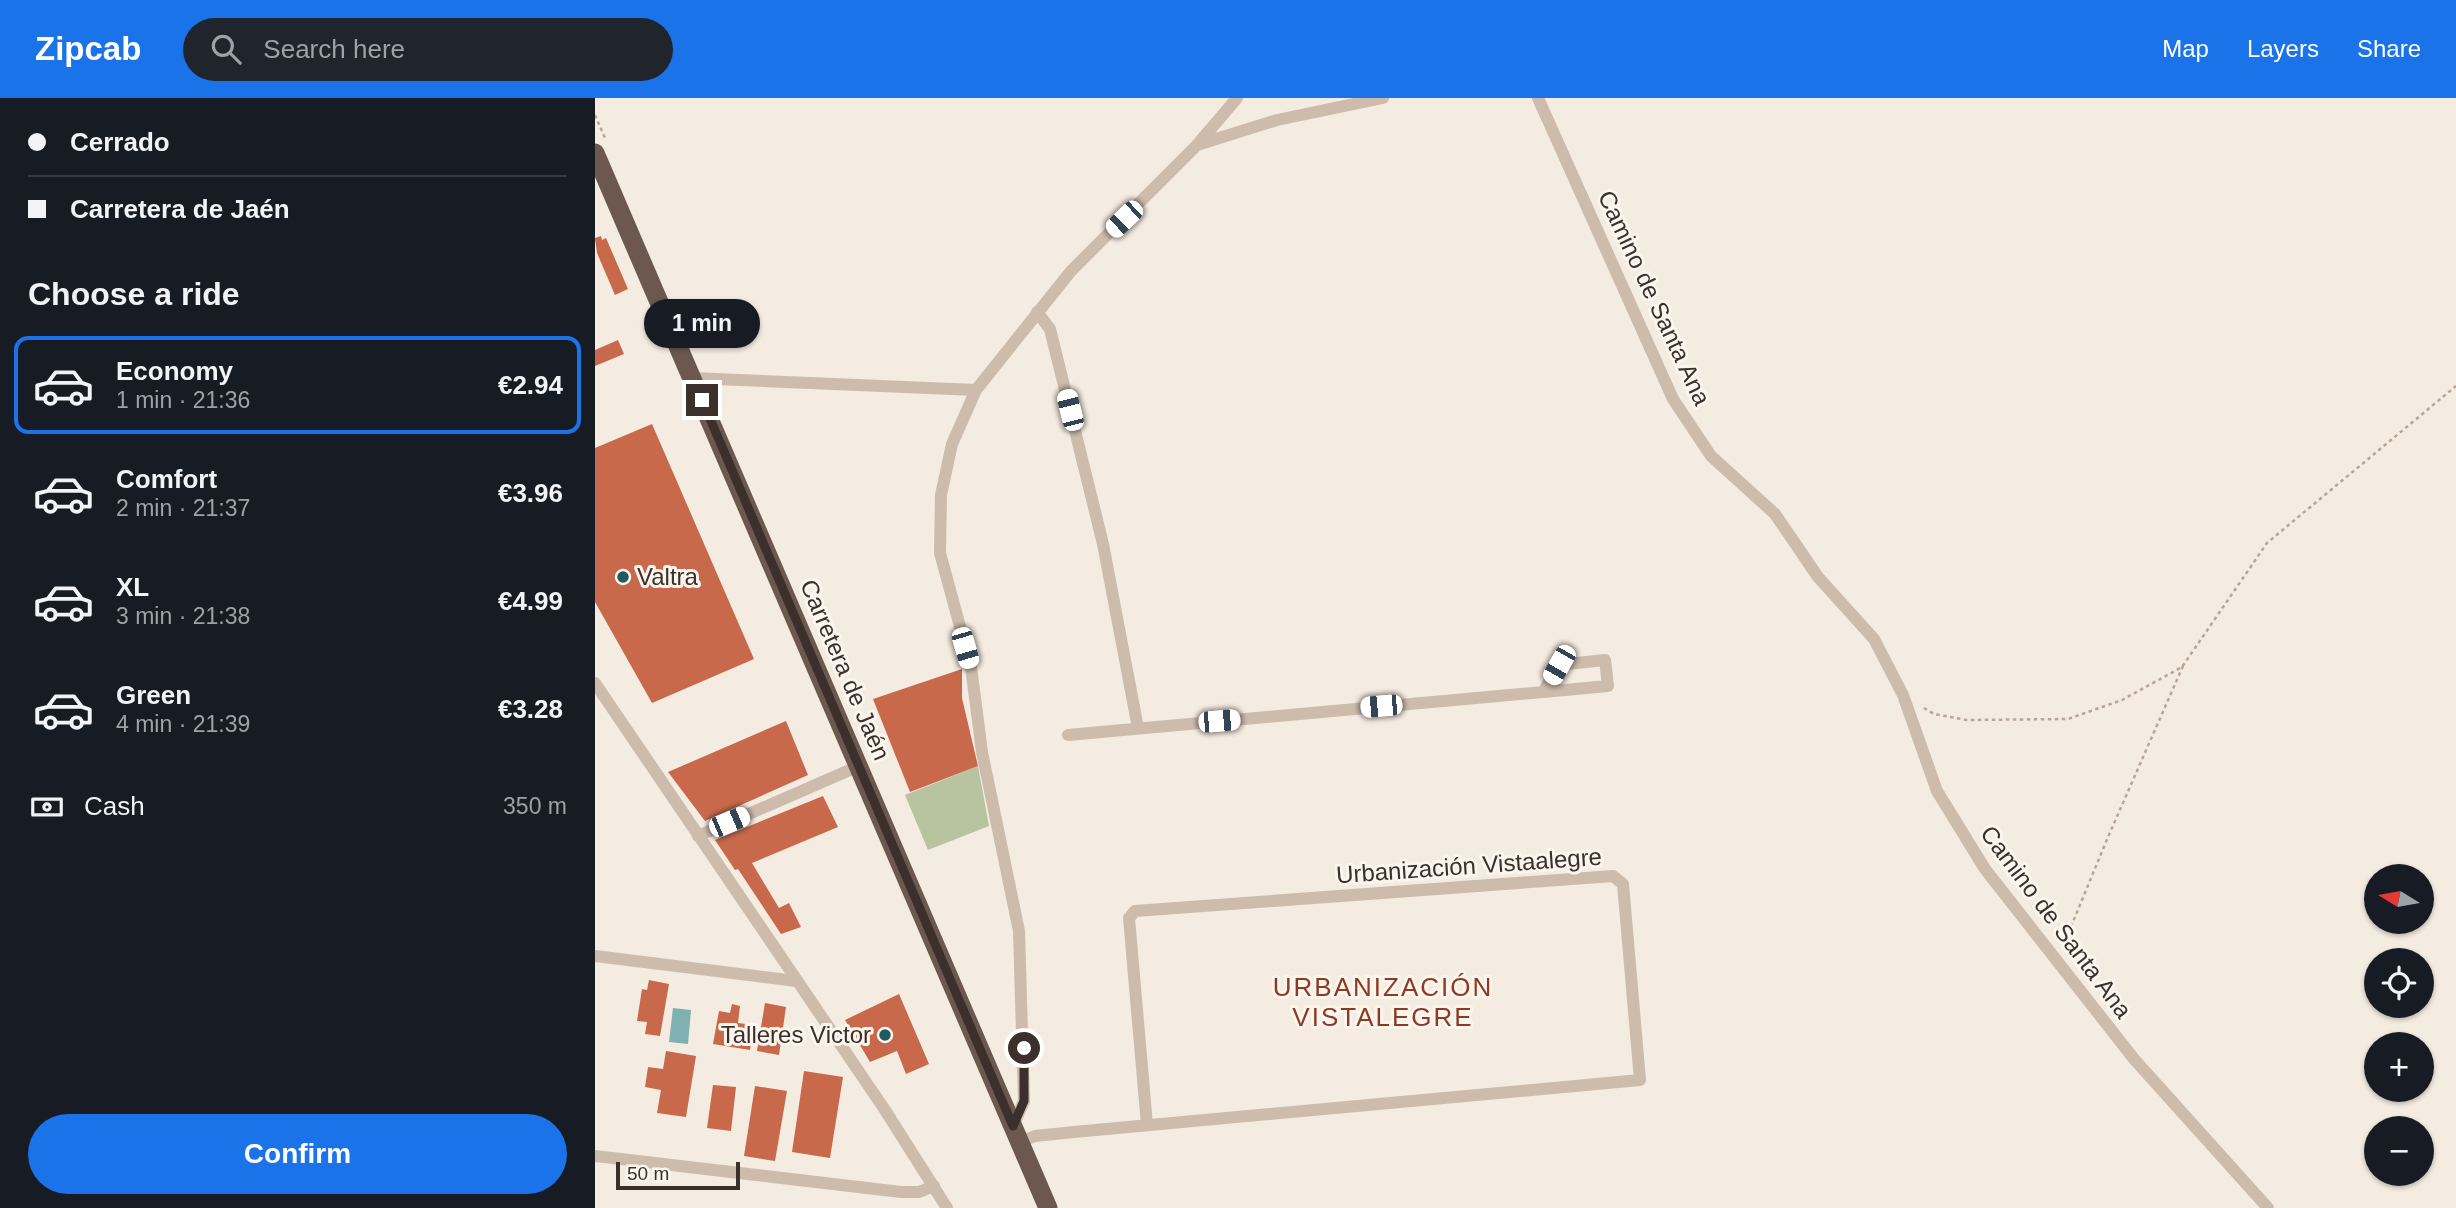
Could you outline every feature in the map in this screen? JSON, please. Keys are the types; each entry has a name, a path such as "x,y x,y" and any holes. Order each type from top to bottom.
{"highway":[{"name":"Carretera de Jaén","path":"595,153 1016,1134 1041,1203"}],"street":[{"path":"1016,1134 1024,1101 1019,931 982,752 971,667 940,553 941,495 952,443 976,390 1070,271 1197,145 1237,98"},
{"path":"1197,145 1277,120 1383,98"},
{"name":"Camino de Santa Ana","path":"1538,98 1673,399 1711,456 1775,513 1818,577 1874,639 1903,695 1937,791 1985,869 2134,1059 2268,1208"},
{"path":"1037,312 1051,329 1103,544 1138,728"},
{"path":"692,378 976,390"},
{"path":"1068,734 1543,692 1608,686 1605,660 1559,665 1543,692"},
{"path":"595,682 947,1208"},
{"path":"698,836 859,766"},
{"name":"Urbanización Vistaalegre","path":"1016,1134 1035,1136 1640,1080 1623,884 1613,876 1135,911 1129,918 1147,1125"},
{"path":"595,956 796,981"},
{"path":"595,1156 901,1192 919,1192 934,1186"}],"path":[{"path":"1903,695 1934,714 1967,720 2014,722 2068,719 2122,701 2182,667 2267,543 2456,386"},
{"path":"2059,963 2069,927 2185,662"}],"green space":[{"path":"978,766 989,826 928,850 905,795"}],"water":[{"path":"673,1008 691,1010 688,1044 669,1042"}],"building":[{"path":"601,236 602,240 606,238 628,289 615,295 597,253 595,238"},
{"path":"618,340 624,354 595,366 595,350"},
{"path":"652,424 754,659 652,703 595,602 595,448"},
{"path":"962,669 962,698 978,766 910,792 873,699"},
{"path":"786,721 808,775 705,821 668,772"},
{"path":"823,796 838,827 752,863 779,908 789,903 801,927 781,934 738,869 735,870 715,840"},
{"path":"649,980 669,984 660,1036 645,1034 647,1022 637,1021 642,989 647,990"},
{"name":"Talleres Victor","path":"899,994 929,1064 906,1074 897,1051 870,1062 845,1020"},
{"path":"765,1003 786,1007 779,1055 757,1051"},
{"path":"732,1004 740,1006 738,1023 754,1025 750,1050 713,1044 719,1011 730,1013"},
{"path":"666,1051 696,1056 686,1117 657,1113 661,1090 645,1087 648,1067 663,1069"},
{"path":"804,1071 843,1077 830,1158 792,1152"},
{"path":"713,1085 736,1087 731,1131 707,1128"},
{"path":"755,1086 787,1091 775,1161 744,1156"}],"place":[{"name":"Valtra","path":"623,577"},
{"name":"Talleres Victor","path":"885,1035"}],"district":[{"name":"URBANIZACIÓN VISTALEGRE","path":"1383,1002"}],"route":[{"path":"702,400 1013,1126 1024,1101 1024,1048"}]}
